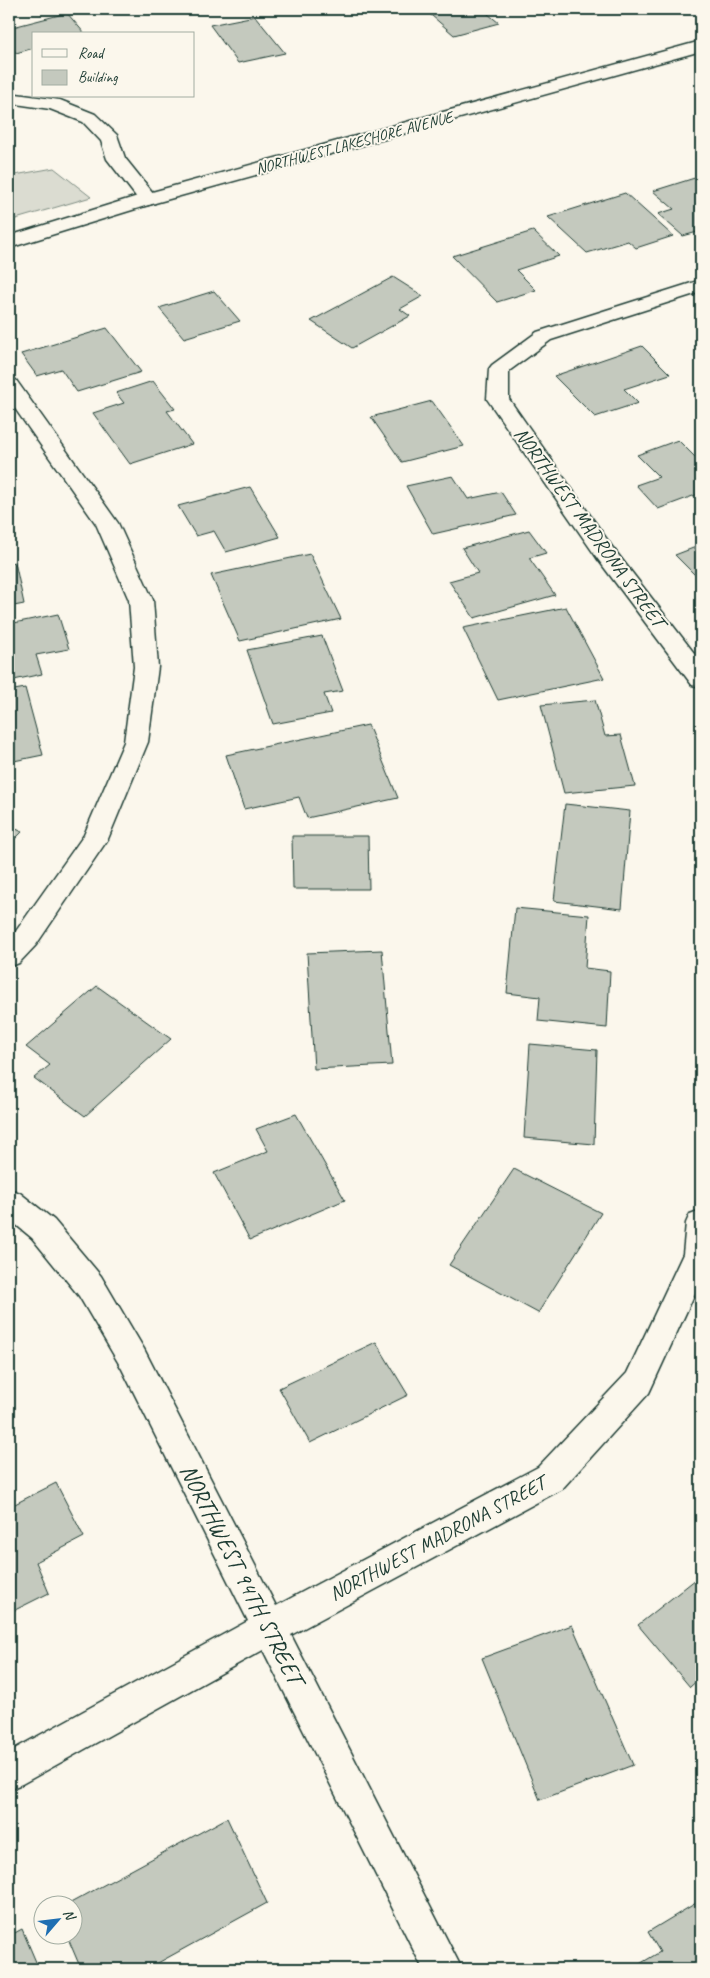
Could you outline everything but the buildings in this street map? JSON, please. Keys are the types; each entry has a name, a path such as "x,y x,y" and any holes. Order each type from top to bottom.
{"street":[{"name":"NORTHWEST LAKESHORE AVENUE","path":"9,242 148,199 701,46"},
{"path":"9,98 54,104 89,118 110,139 116,159 148,199"},
{"name":"NORTHWEST MADRONA STREET","path":"701,286 544,336 499,369 498,399 605,554 701,679"},
{"path":"9,385 107,524 142,600 146,666 136,742 95,839 26,938 9,956"},
{"name":"NORTHWEST 94TH STREET","path":"9,1202 43,1229 90,1286 133,1359 268,1628 443,1969"},
{"name":"NORTHWEST MADRONA STREET","path":"9,1771 268,1628 550,1478 638,1383 698,1254 701,1223"}],"shaded area":[{"path":"54,168 91,197 9,221 9,176"}]}
